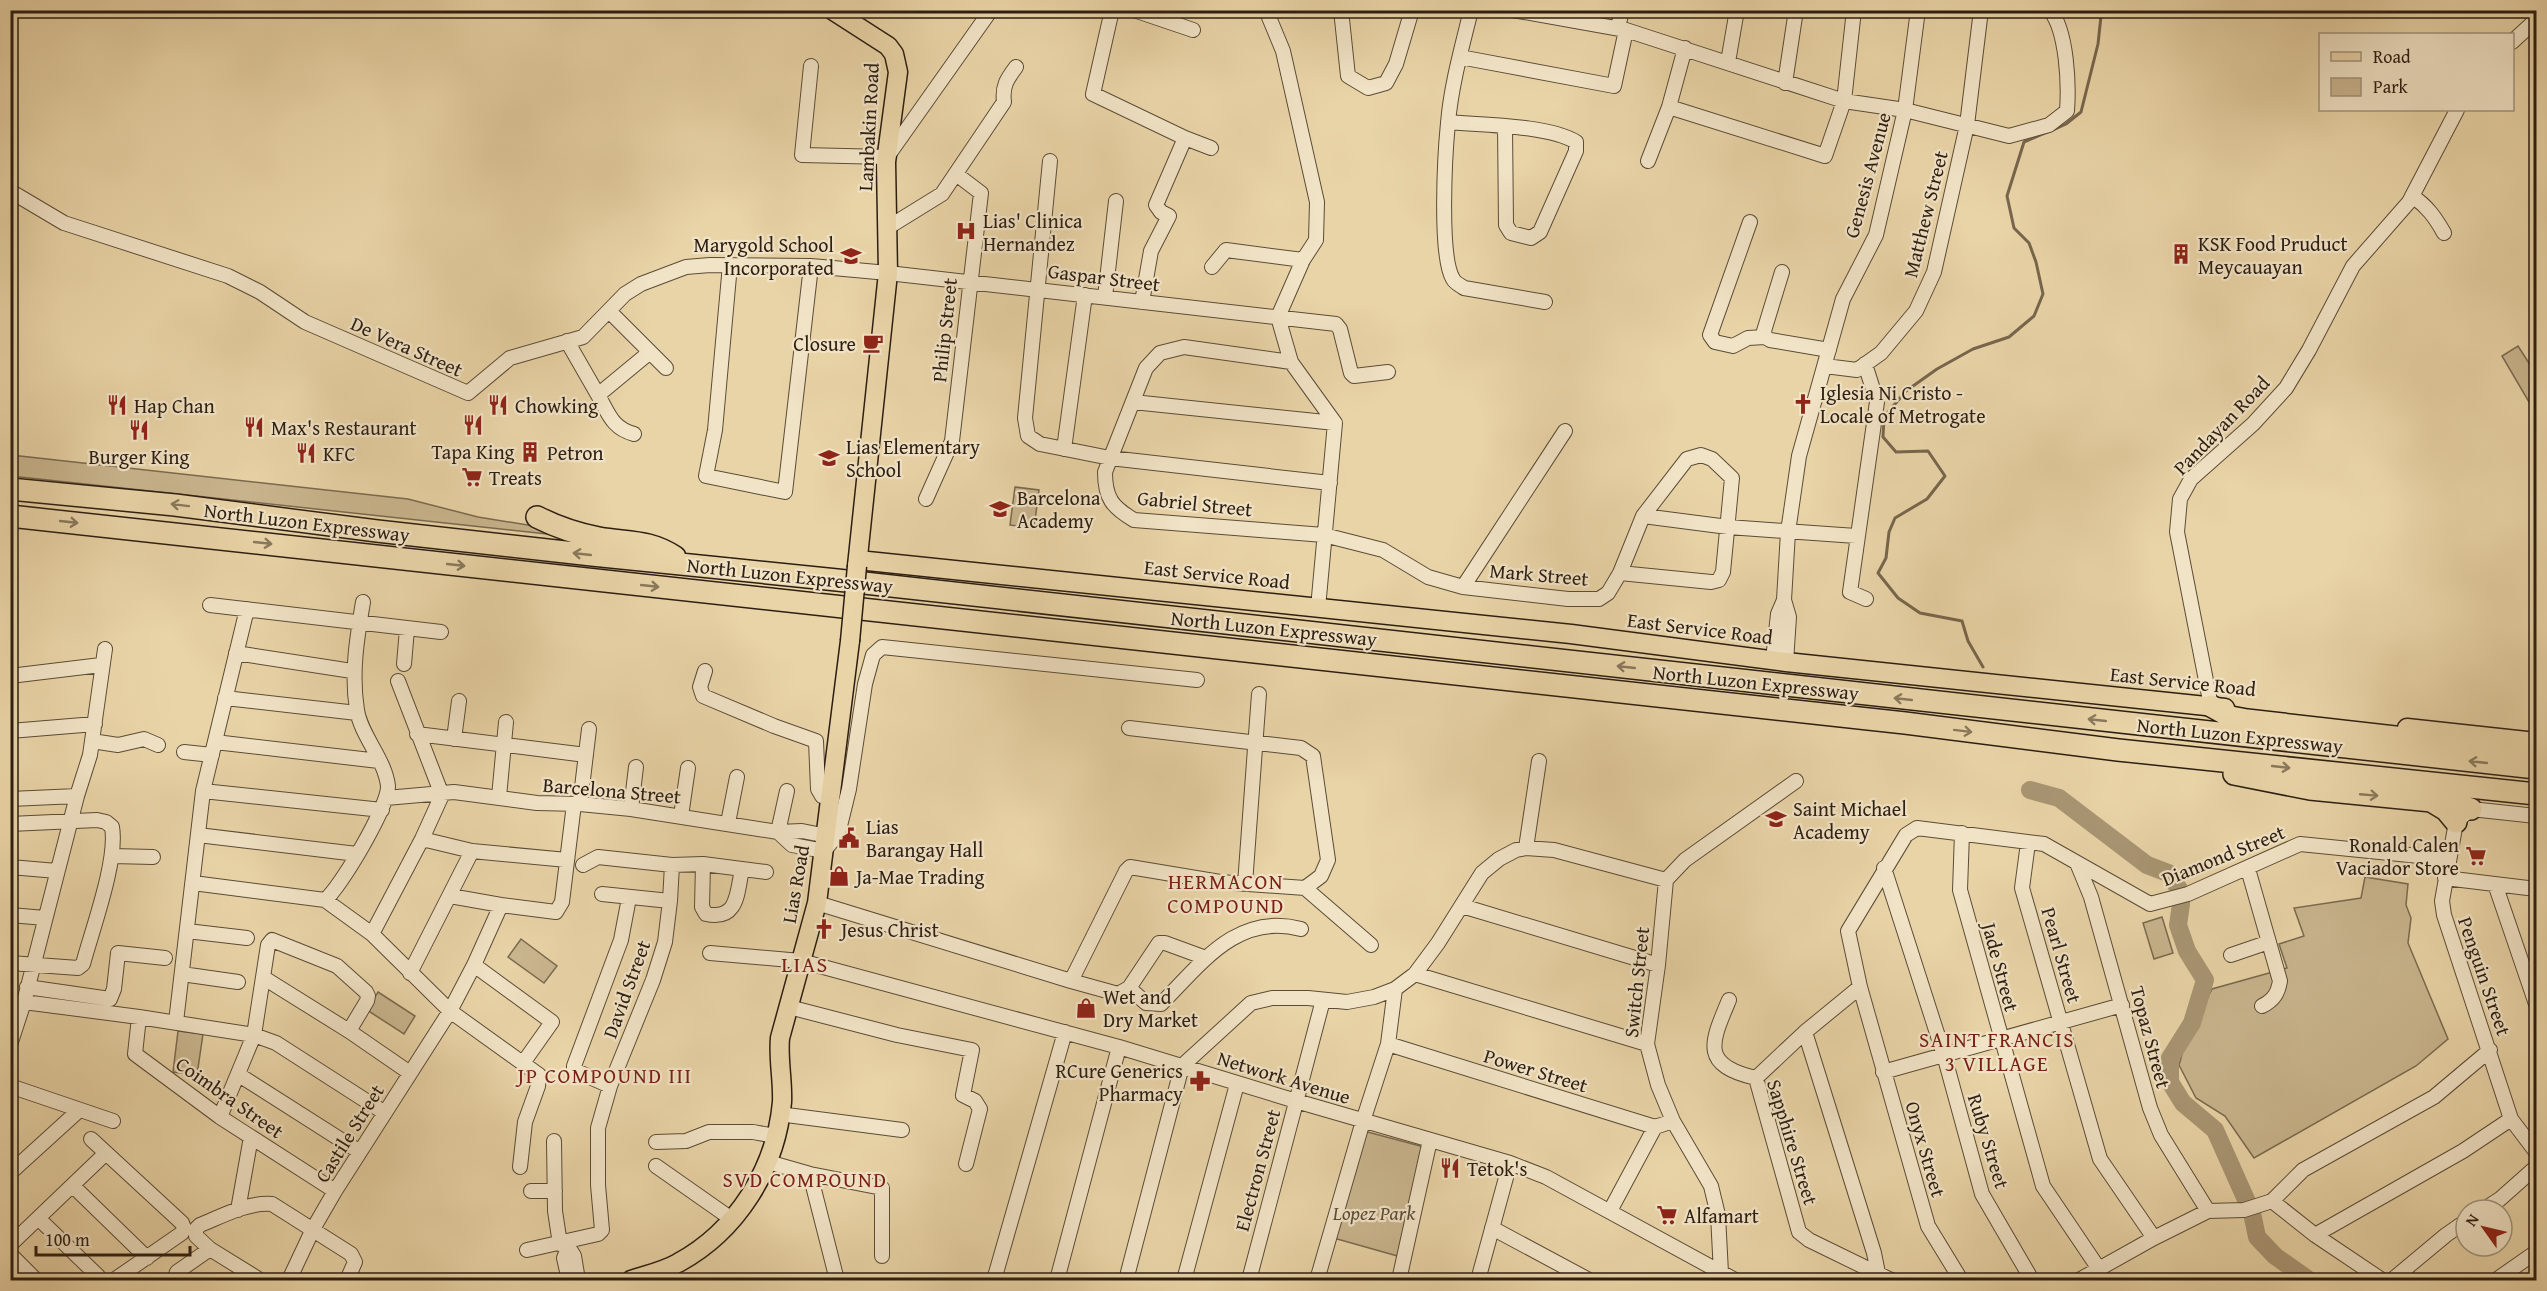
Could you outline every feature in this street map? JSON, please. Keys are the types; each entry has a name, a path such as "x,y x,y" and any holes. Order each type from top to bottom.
{"highway":[{"name":"North Luzon Expressway","path":"10,489 175,505 366,530 2536,768"},
{"name":"North Luzon Expressway","path":"10,516 1893,722 2118,750 2536,794"},
{"path":"537,517 588,536 660,547 682,563"},
{"path":"2211,706 2231,717 2247,720 2536,753"},
{"path":"2118,750 2310,789 2452,803 2463,816"}],"main road":[{"name":"Lambakin Road","path":"832,10 878,38 894,54 898,72 887,158 888,273 858,563"},
{"name":"East Service Road","path":"858,563 1571,634 1779,661 2536,742"},
{"name":"Lias Road","path":"631,1280 677,1264 722,1231 747,1200 768,1162 782,1102 778,1057 780,1038 817,903 832,796 858,563"}],"street":[{"path":"811,66 802,155 887,158 991,10"},
{"path":"1112,10 1093,94 1210,148"},
{"path":"1134,10 1193,30"},
{"path":"1266,10 1283,51 1317,202 1316,240 1303,260 1278,317 1292,362 1335,423 1318,608"},
{"path":"1341,10 1348,76 1368,88 1386,82 1391,74 1412,10"},
{"path":"1471,10 1448,122 1444,224 1450,272 1454,281 1464,288 1545,302"},
{"path":"1514,10 1565,15 1622,29 1844,101 1905,110 2009,136 2049,125 2067,111 2068,92 2064,52 2057,19 2050,10"},
{"path":"1460,57 1614,86 1622,29 1622,10"},
{"path":"1728,63 1737,10"},
{"path":"1785,83 1796,10"},
{"path":"1669,107 1825,156 1844,101 1854,10"},
{"name":"Genesis Avenue","path":"1779,661 1789,627 1784,600 1788,532 1799,456 1843,299 1876,235 1905,110 1918,10"},
{"name":"Matthew Street","path":"1865,364 1881,353 1916,311 1935,272 1967,125 1981,10"},
{"path":"2514,40 2536,20"},
{"path":"1648,161 1669,107 1685,48"},
{"path":"888,228 942,194 1004,102 1002,90 1016,67"},
{"name":"Pandayan Road","path":"2211,706 2177,532 2180,499 2191,478 2253,424 2286,388 2309,351 2353,266 2412,196 2456,111"},
{"path":"1448,122 1505,126 1566,136 1576,142 1576,151 1540,232 1531,238 1511,233 1506,225 1505,126"},
{"path":"1142,302 1151,251 1169,216 1156,206 1185,138"},
{"path":"1050,161 1025,418 1028,436 1040,444 1110,458 1330,483"},
{"name":"Philip Street","path":"926,499 952,441 981,193 956,174"},
{"name":"De Vera Street","path":"10,191 73,226 228,276 260,292 305,322 468,393 510,358 590,332 625,294 663,274 686,267 811,266 888,273"},
{"path":"2412,196 2435,217 2444,233"},
{"path":"1106,297 1116,201"},
{"path":"1750,222 1710,335 1715,342 1733,346 1748,338 1765,337 1770,340 1829,350"},
{"path":"1212,267 1226,250 1303,260"},
{"path":"730,265 716,420 706,476 785,492 811,266"},
{"path":"1765,337 1764,331 1782,272"},
{"name":"Gaspar Street","path":"888,273 1038,288 1336,324 1340,329 1351,373 1354,376 1388,372"},
{"path":"1064,449 1085,295"},
{"path":"609,311 666,368"},
{"path":"567,341 616,426 620,430 634,434"},
{"name":"Gabriel Street","path":"1292,362 1184,347 1160,353 1146,368 1105,472 1105,490 1117,510 1134,520 1324,535"},
{"path":"598,395 650,352"},
{"path":"1825,366 1857,370 1865,364 1877,402 1856,536 1850,592 1866,599"},
{"path":"1133,402 1335,423"},
{"path":"1463,586 1564,431"},
{"name":"Mark Street","path":"1324,535 1383,550 1428,577 1463,586 1568,599 1599,599 1608,593 1620,573 1643,516 1687,459 1701,455 1712,459 1732,478 1728,527"},
{"path":"1643,516 1728,527 1856,536"},
{"path":"1620,573 1711,582 1719,580 1723,572 1728,527"},
{"path":"325,900 338,886 357,854 384,804 388,786 357,713 352,671 363,602"},
{"path":"210,604 441,632"},
{"path":"176,1022 203,791 247,609"},
{"path":"404,664 407,629"},
{"path":"825,843 838,834 849,789 865,684 873,655 882,647 1197,680"},
{"path":"10,1044 24,1002 70,820 90,755 105,649"},
{"path":"236,653 352,671"},
{"path":"10,676 101,666"},
{"path":"705,671 700,687 703,696 816,741 818,789 822,796 832,796"},
{"path":"372,934 422,839 442,795 398,681"},
{"path":"1245,884 1259,694"},
{"path":"225,698 357,713"},
{"path":"454,739 459,701"},
{"path":"499,797 506,722"},
{"path":"10,731 95,724"},
{"path":"1129,728 1301,748 1313,756 1328,860 1321,876 1305,888"},
{"path":"450,896 556,912 562,902 589,729"},
{"path":"417,734 586,755"},
{"path":"92,741 118,745 144,739 158,745"},
{"path":"184,752 213,749 379,761"},
{"path":"1526,848 1539,761"},
{"path":"631,809 636,767"},
{"path":"681,816 688,768"},
{"path":"728,823 736,777"},
{"path":"1126,1281 1182,1066 1251,1004 1272,998 1347,1002 1374,997 1395,989 1415,974 1482,873 1499,859 1526,848 1554,850 1666,880 1685,860 1796,781"},
{"name":"Barcelona Street","path":"203,791 384,804 454,792 537,803 631,809 778,832 792,845 825,843"},
{"path":"778,832 787,791"},
{"path":"10,799 77,796"},
{"path":"2463,816 2536,816"},
{"name":"Penguin Street","path":"2463,816 2445,878 2442,902 2444,915 2511,1119 2536,1152"},
{"path":"10,824 97,820 106,822 112,827 112,856 83,964 78,968 10,963"},
{"name":"Diamond Street","path":"1860,987 1848,931 1906,835 1917,828 2044,844 2150,904 2188,894 2300,844 2449,858"},
{"name":"Jade Street","path":"1962,833 1960,890 2043,1186 2099,1269"},
{"path":"198,835 357,854"},
{"path":"422,839 472,851 567,860"},
{"name":"Pearl Street","path":"2028,843 2022,888 2100,1159 2154,1238"},
{"path":"410,973 472,851"},
{"path":"112,856 153,857"},
{"path":"583,864 598,857 672,865 703,864 766,872"},
{"name":"Topaz Street","path":"2077,863 2091,897 2150,1108 2161,1135 2208,1211"},
{"path":"703,864 702,907 706,914 718,917 729,912 735,902 742,869"},
{"name":"David Street","path":"565,1245 598,1234 602,1230 598,1185 598,1128 610,1086 653,980 665,942 672,865"},
{"path":"10,867 57,871"},
{"path":"1071,981 1130,867 1245,884 1305,888 1371,945"},
{"name":"Ruby Street","path":"1884,868 1944,1055 1982,1194 2032,1281"},
{"path":"2248,869 2280,981 2279,991 2271,1001 2262,1006"},
{"path":"2445,878 2536,889"},
{"name":"Switch Street","path":"1666,880 1647,1044 1658,1084 1673,1121 1711,1186 1718,1215 1721,1273"},
{"path":"193,883 325,900 372,934 450,1011 539,1075 538,1086 525,1122 520,1167"},
{"path":"2091,897 2113,883"},
{"path":"2494,884 2536,1004"},
{"path":"602,894 670,901"},
{"path":"610,1086 579,1074 574,1070 574,1066 621,940 629,898"},
{"path":"817,903 1118,994 1130,988 1159,943 1165,943 1206,958"},
{"name":"Castile Street","path":"289,1281 313,1229 335,1191 450,1011 501,905"},
{"path":"1462,906 1658,964"},
{"path":"10,915 45,918"},
{"path":"1130,988 1146,1003 1161,1004 1223,943 1244,932 1284,925 1301,929"},
{"path":"187,931 247,938"},
{"path":"220,1117 254,1035 268,945 272,940 337,966 368,996 348,1031"},
{"path":"2231,955 2269,942"},
{"path":"27,987 110,999 114,989 118,952 165,958"},
{"name":"Network Avenue","path":"711,953 801,961 1119,1047 1237,1084 1510,1163 1546,1177 1735,1281"},
{"path":"474,965 552,1022 522,1063"},
{"path":"182,974 238,982"},
{"path":"1415,974 1647,1044"},
{"path":"264,978 410,1073"},
{"path":"1756,1077 1805,1032 1860,987"},
{"name":"Onyx Street","path":"1860,987 1928,1226 1961,1281"},
{"path":"1317,1281 1363,1121 1388,1044 1395,989"},
{"name":"Electron Street","path":"1249,1281 1323,1000"},
{"name":"Sapphire Street","path":"1730,1000 1718,1026 1713,1044 1716,1057 1734,1073 1756,1077 1799,1232 1809,1240 1877,1277 1891,1281"},
{"path":"24,1002 254,1035 276,1043 385,1113"},
{"path":"1883,1072 2122,1005"},
{"path":"789,1007 897,1035 972,1050 963,1095 975,1101 980,1109 966,1164"},
{"name":"Coimbra Street","path":"139,1017 135,1054 220,1117 335,1191"},
{"path":"994,1281 1065,1032"},
{"path":"1805,1032 1868,1234 1877,1277"},
{"name":"Power Street","path":"1388,1044 1656,1127"},
{"path":"1057,1281 1119,1047"},
{"path":"2079,1281 2154,1238 2208,1211 2250,1208 2272,1201 2303,1170 2434,1097 2490,1050"},
{"path":"239,1075 360,1152"},
{"path":"1184,1281 1237,1084"},
{"path":"10,1086 112,1121"},
{"path":"10,1173 76,1113"},
{"path":"779,1114 902,1130"},
{"path":"2315,1235 2463,1151 2511,1119"},
{"path":"1610,1211 1656,1127 1673,1121"},
{"path":"656,1142 686,1141 709,1132 753,1132 775,1136"},
{"path":"237,1210 251,1137"},
{"path":"91,1139 182,1223 184,1228 182,1233 114,1281"},
{"path":"1399,1281 1430,1140"},
{"path":"554,1142 555,1191 569,1281"},
{"path":"10,1245 106,1153"},
{"path":"768,1162 810,1174 882,1188 882,1256"},
{"path":"1478,1281 1510,1163"},
{"path":"656,1166 733,1220"},
{"path":"2501,1198 2536,1167"},
{"path":"810,1174 837,1281"},
{"path":"73,1186 147,1258"},
{"path":"531,1191 555,1191"},
{"path":"2272,1201 2315,1235 2382,1281"},
{"path":"261,1281 210,1249 196,1236 196,1229 200,1225 237,1210 272,1204 351,1254 355,1262 347,1281"},
{"path":"39,1219 98,1276 100,1281"},
{"path":"1492,1228 1589,1281"},
{"path":"2392,1281 2454,1229"},
{"path":"527,1250 565,1245"},
{"path":"565,1245 574,1256 578,1281"},
{"path":"174,1280 177,1272 210,1249"},
{"path":"2496,1281 2536,1252"},
{"path":"10,1254 36,1281"}],"green space":[{"path":"2518,346 2536,374 2536,414 2502,356"},
{"path":"11,455 408,499 478,517 534,526 556,535 11,476"},
{"path":"1015,487 1039,490 1034,528 1010,525"},
{"path":"2365,877 2408,884 2406,905 2411,918 2408,943 2448,1039 2416,1066 2254,1158 2225,1116 2196,1098 2179,1065 2186,1040 2212,989 2287,968 2279,944 2304,936 2294,908 2361,898"},
{"path":"2162,917 2173,953 2154,959 2143,923"},
{"path":"521,939 557,966 544,983 508,957"},
{"path":"378,992 415,1016 404,1034 367,1010"},
{"path":"178,1031 203,1034 197,1075 173,1072"},
{"name":"Lopez Park","path":"1360,1130 1424,1147 1401,1257 1330,1237"}],"waterway":[{"path":"2053,130 2066,124 2081,112 2098,44 2101,16 2095,10"},
{"path":"1983,667 1968,641 1962,621 1920,613 1898,598 1878,573 1886,558 1889,532 1895,518 1927,499 1945,476 1928,451 1896,452 1883,437 1884,417 1906,391 1937,369 1973,349 2009,337 2034,316 2043,294 2036,262 2029,243 2014,228 2007,196 2024,142 2047,132"},
{"path":"2030,790 2059,798 2147,865 2168,873 2179,889 2181,904 2178,925 2187,951 2205,980 2192,1023 2170,1058 2170,1082 2183,1103 2215,1130 2252,1213 2257,1237 2275,1256 2309,1280"}],"place":[{"name":"Lias' Clinica Hernandez","path":"966,231"},
{"name":"KSK Food Pruduct Meycauayan","path":"2181,254"},
{"name":"Marygold School Incorporated","path":"851,256"},
{"name":"Closure","path":"873,343"},
{"name":"Iglesia Ni Cristo - Locale of Metrogate","path":"1803,404"},
{"name":"Hap Chan","path":"117,405"},
{"name":"Chowking","path":"498,405"},
{"name":"Tapa King","path":"473,425"},
{"name":"Max's Restaurant","path":"254,427"},
{"name":"Burger King","path":"139,430"},
{"name":"Petron","path":"530,452"},
{"name":"KFC","path":"306,453"},
{"name":"Lias Elementary School","path":"829,458"},
{"name":"Treats","path":"472,477"},
{"name":"Barcelona Academy","path":"1000,509"},
{"name":"Saint Michael Academy","path":"1776,819"},
{"name":"Lias Barangay Hall","path":"849,838"},
{"name":"Ronald Calen Vaciador Store","path":"2476,856"},
{"name":"Ja-Mae Trading","path":"839,876"},
{"name":"Jesus Christ","path":"824,929"},
{"name":"Wet and Dry Market","path":"1086,1008"},
{"name":"RCure Generics Pharmacy","path":"1200,1081"},
{"name":"Tetok's","path":"1450,1168"},
{"name":"Alfamart","path":"1667,1215"}],"district":[{"name":"HERMACON COMPOUND","path":"1226,893"},
{"name":"LIAS","path":"805,964"},
{"name":"SAINT FRANCIS 3 VILLAGE","path":"1997,1051"},
{"name":"JP COMPOUND III","path":"605,1075"},
{"name":"SVD COMPOUND","path":"805,1179"}]}
